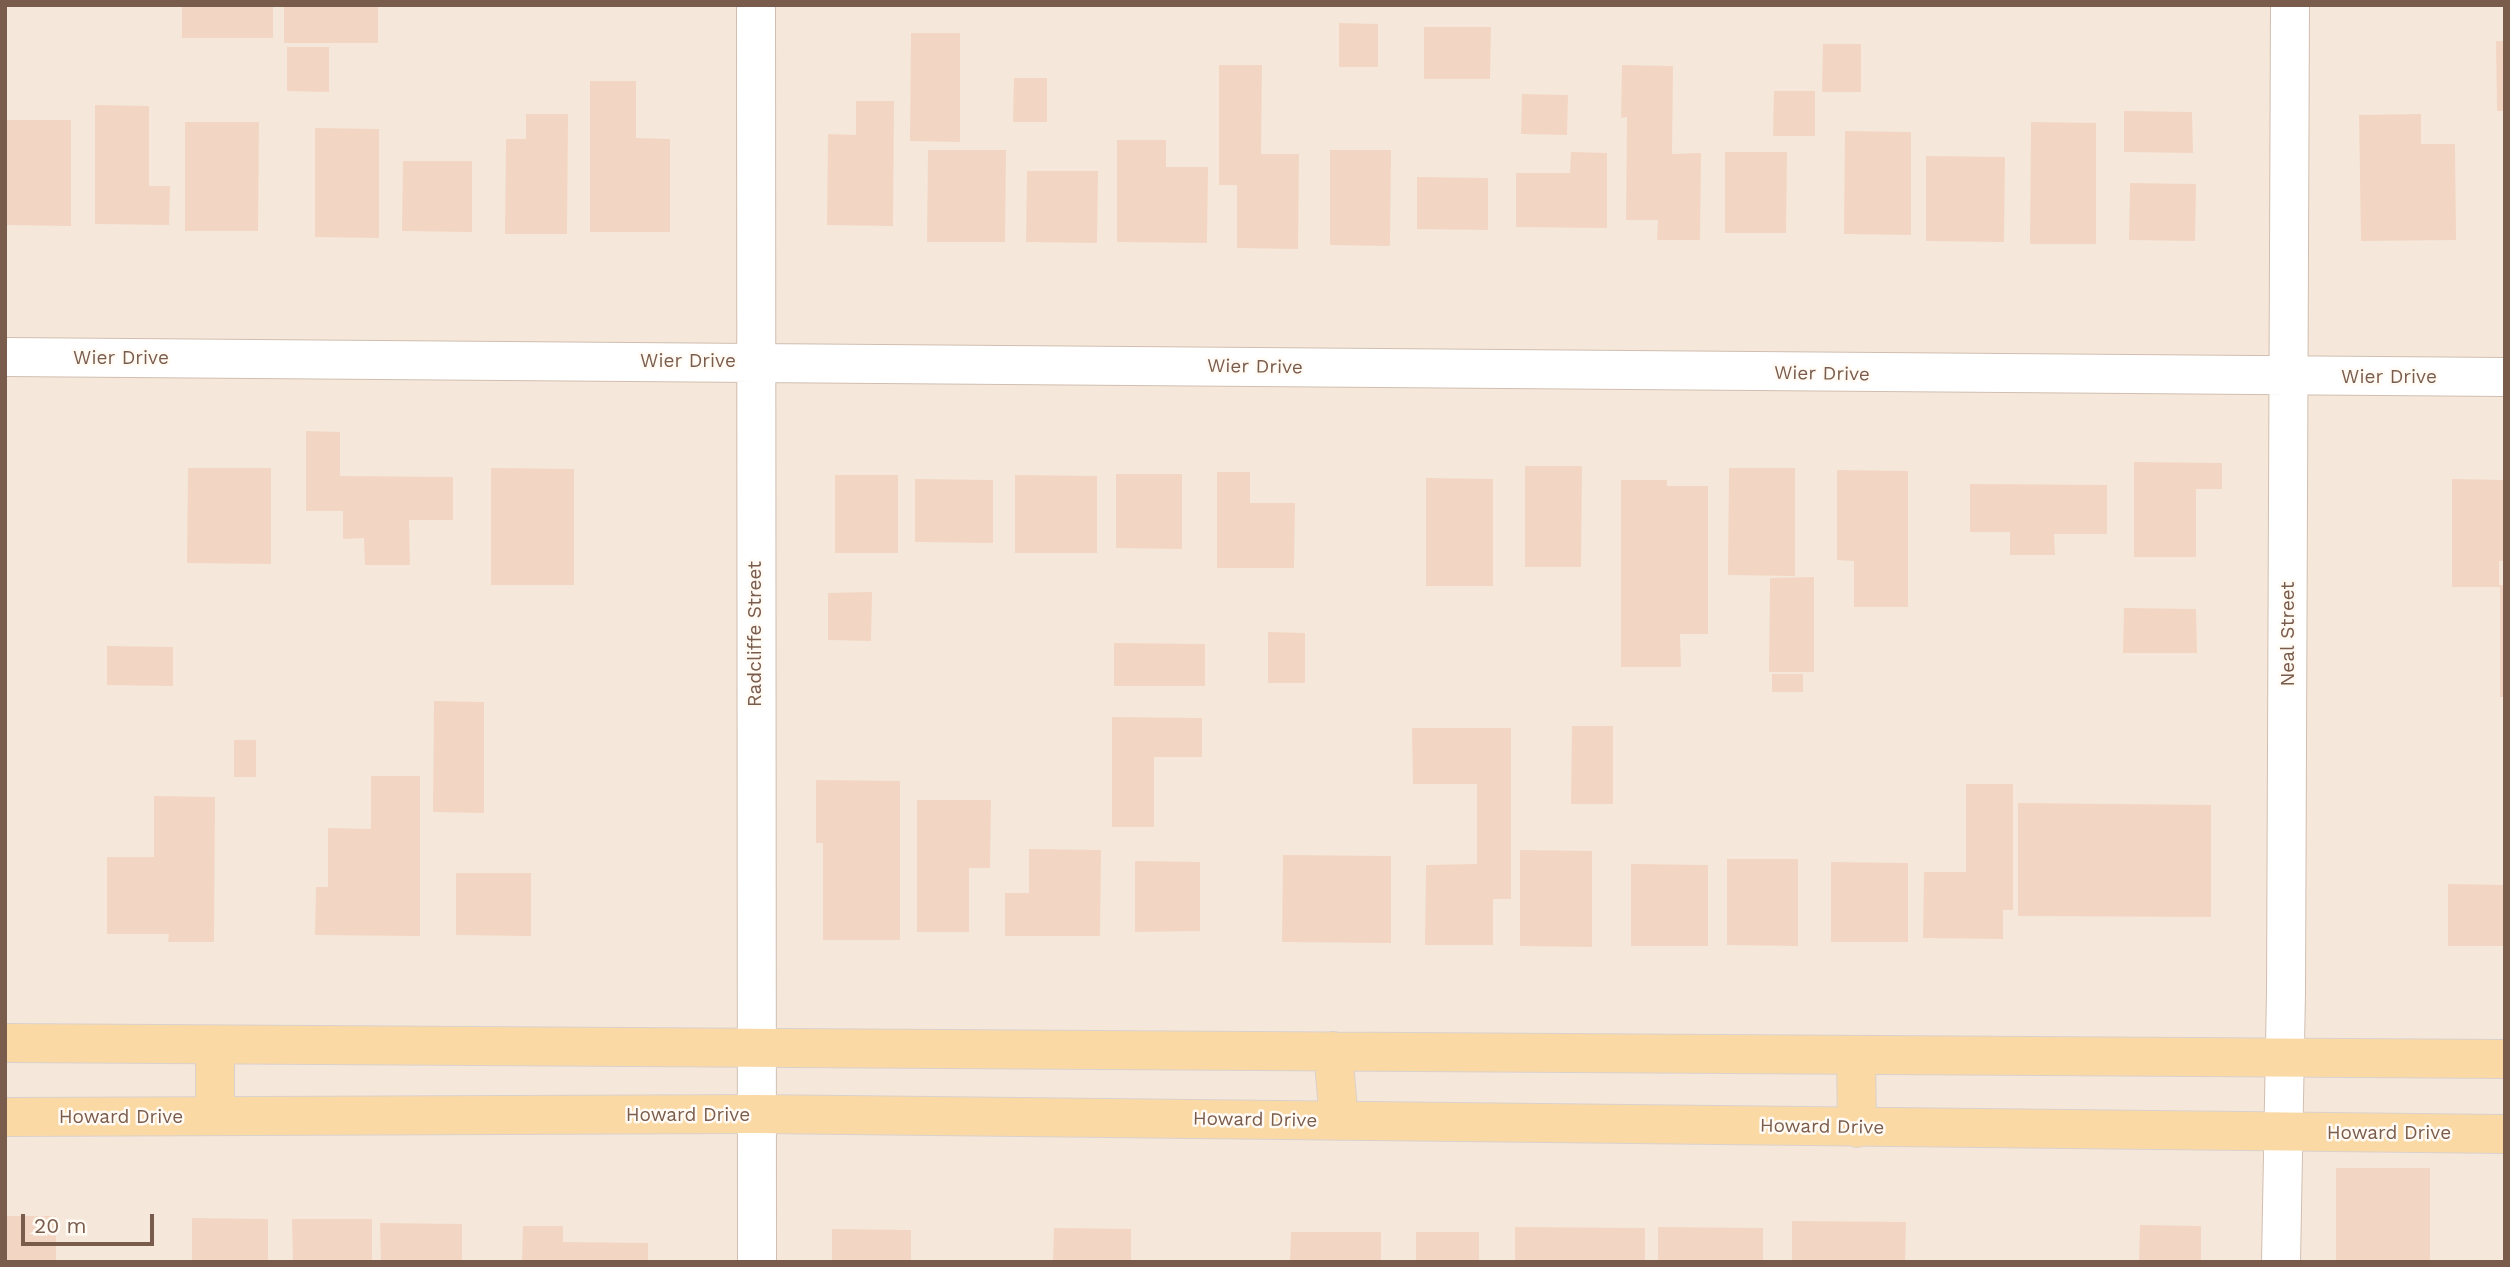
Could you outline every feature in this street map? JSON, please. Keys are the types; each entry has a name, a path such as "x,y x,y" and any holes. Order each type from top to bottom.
{"main road":[{"path":"5,1043 2505,1059"},
{"path":"215,1045 215,1116"},
{"path":"1333,1051 1339,1121"},
{"path":"1856,1055 1857,1128"},
{"name":"Howard Drive","path":"5,1117 757,1114 2505,1134"}],"street":[{"name":"Radcliffe Street","path":"756,5 757,1262"},
{"name":"Neal Street","path":"2281,1262 2290,5"},
{"name":"Wier Drive","path":"5,357 2505,377"}],"shaded area":[{"path":"5,5 2505,5 2505,1262 5,1262"}],"building":[{"path":"182,5 273,5 273,38 182,38"},
{"path":"284,5 378,5 378,43 284,43"},
{"path":"1339,23 1378,24 1378,67 1339,67"},
{"path":"1424,27 1491,27 1490,79 1424,79"},
{"path":"911,33 960,33 960,142 910,141"},
{"path":"2496,41 2505,41 2505,111 2497,111"},
{"path":"1823,44 1861,44 1861,92 1822,92"},
{"path":"287,47 329,47 329,92 287,91"},
{"path":"1219,65 1262,65 1261,154 1299,154 1298,249 1237,248 1237,185 1219,185"},
{"path":"1622,65 1673,66 1672,154 1701,153 1700,240 1657,240 1658,220 1626,220 1627,117 1621,118"},
{"path":"1014,78 1047,78 1047,122 1013,122"},
{"path":"590,81 636,81 636,138 670,139 670,232 590,232"},
{"path":"1774,91 1815,91 1815,136 1773,136"},
{"path":"1522,94 1568,95 1567,135 1521,134"},
{"path":"856,101 894,101 893,226 827,225 828,134 856,135"},
{"path":"95,105 149,106 149,186 170,186 169,225 95,224"},
{"path":"2124,111 2192,112 2193,153 2124,152"},
{"path":"526,114 568,114 567,234 505,234 506,139 526,139"},
{"path":"2421,114 2421,144 2455,144 2456,240 2361,241 2359,115"},
{"path":"5,120 71,120 71,226 5,225"},
{"path":"185,122 259,122 258,231 185,231"},
{"path":"2031,122 2096,123 2096,244 2030,244"},
{"path":"315,128 379,129 379,238 315,237"},
{"path":"1845,131 1911,132 1911,235 1844,234"},
{"path":"1117,140 1166,140 1166,167 1208,167 1207,243 1117,242"},
{"path":"928,150 1006,150 1005,242 927,242"},
{"path":"1330,150 1391,150 1390,246 1330,245"},
{"path":"1571,152 1607,153 1607,228 1516,227 1516,173 1570,173"},
{"path":"1725,152 1787,152 1786,233 1725,233"},
{"path":"1926,156 2005,157 2004,242 1926,241"},
{"path":"403,161 472,161 472,232 402,231"},
{"path":"1027,171 1098,171 1097,243 1026,242"},
{"path":"1417,177 1488,178 1488,230 1417,229"},
{"path":"2130,183 2196,184 2195,241 2129,240"},
{"path":"306,431 340,432 340,476 453,477 453,520 409,520 410,565 365,565 364,538 343,539 343,511 306,511"},
{"path":"2134,462 2222,463 2222,489 2196,489 2196,557 2134,557"},
{"path":"1525,466 1582,466 1581,567 1525,567"},
{"path":"188,468 271,468 271,564 187,563"},
{"path":"491,468 574,469 574,585 491,585"},
{"path":"1729,468 1795,468 1795,576 1728,575"},
{"path":"1837,470 1908,471 1908,607 1854,607 1854,561 1837,560"},
{"path":"1217,472 1250,472 1250,503 1295,503 1294,568 1217,568"},
{"path":"1116,474 1182,474 1182,549 1116,548"},
{"path":"835,475 898,475 898,553 835,553"},
{"path":"1015,475 1097,476 1097,553 1015,553"},
{"path":"1426,478 1493,479 1493,586 1426,586"},
{"path":"915,479 993,480 993,543 915,542"},
{"path":"2452,479 2505,480 2505,561 2499,561 2499,585 2505,585 2505,697 2500,697 2500,587 2452,587"},
{"path":"1621,480 1667,480 1667,486 1708,486 1708,634 1680,634 1681,667 1621,667"},
{"path":"1970,484 2107,485 2107,534 2054,534 2055,555 2010,555 2010,532 1970,532"},
{"path":"1814,577 1814,672 1769,672 1770,578"},
{"path":"872,592 871,641 828,640 828,593"},
{"path":"2124,608 2196,609 2197,653 2123,653"},
{"path":"1268,632 1305,633 1305,683 1268,683"},
{"path":"1114,643 1205,644 1205,686 1114,686"},
{"path":"107,646 173,647 173,686 107,685"},
{"path":"1772,674 1803,674 1803,692 1772,692"},
{"path":"434,701 484,702 484,813 433,812"},
{"path":"1112,717 1202,718 1202,757 1154,757 1154,827 1112,827"},
{"path":"1572,726 1613,726 1613,804 1571,804"},
{"path":"1412,728 1511,728 1511,899 1493,899 1493,945 1425,945 1426,865 1477,864 1477,784 1413,784"},
{"path":"234,740 256,740 256,777 234,777"},
{"path":"371,776 420,776 420,936 315,935 316,887 328,887 328,828 371,829"},
{"path":"816,780 900,781 900,940 823,940 823,843 816,843"},
{"path":"1966,784 2013,784 2013,910 2003,910 2003,939 1923,938 1924,872 1966,872"},
{"path":"154,796 215,797 214,942 168,942 169,934 107,934 107,857 154,857"},
{"path":"917,800 991,800 990,868 969,868 969,932 917,932"},
{"path":"2018,803 2211,805 2211,917 2018,916"},
{"path":"1029,849 1101,850 1100,936 1005,936 1005,893 1029,893"},
{"path":"1520,850 1592,851 1592,947 1520,946"},
{"path":"1283,855 1391,856 1391,943 1282,942"},
{"path":"1727,859 1798,859 1798,946 1727,945"},
{"path":"1135,861 1200,862 1200,931 1135,932"},
{"path":"1831,862 1908,863 1908,942 1831,942"},
{"path":"1631,864 1708,865 1708,946 1631,946"},
{"path":"456,873 531,873 531,936 456,935"},
{"path":"2448,884 2505,885 2505,946 2448,946"},
{"path":"2336,1168 2430,1168 2430,1262 2336,1262"},
{"path":"5,1216 56,1216 56,1262 5,1262"},
{"path":"192,1218 268,1219 268,1262 192,1262"},
{"path":"292,1219 372,1219 372,1262 293,1262"},
{"path":"1792,1221 1906,1222 1905,1262 1792,1262"},
{"path":"380,1223 462,1224 462,1262 381,1262"},
{"path":"2140,1225 2201,1226 2201,1262 2139,1262"},
{"path":"523,1226 563,1226 563,1242 648,1243 648,1262 522,1262"},
{"path":"1515,1227 1645,1228 1645,1262 1515,1262"},
{"path":"1658,1227 1763,1228 1763,1262 1658,1262"},
{"path":"1054,1228 1131,1229 1131,1262 1053,1262"},
{"path":"832,1229 911,1230 911,1262 832,1262"},
{"path":"1291,1232 1381,1232 1381,1262 1290,1262"},
{"path":"1416,1232 1479,1232 1479,1262 1416,1262"}]}
